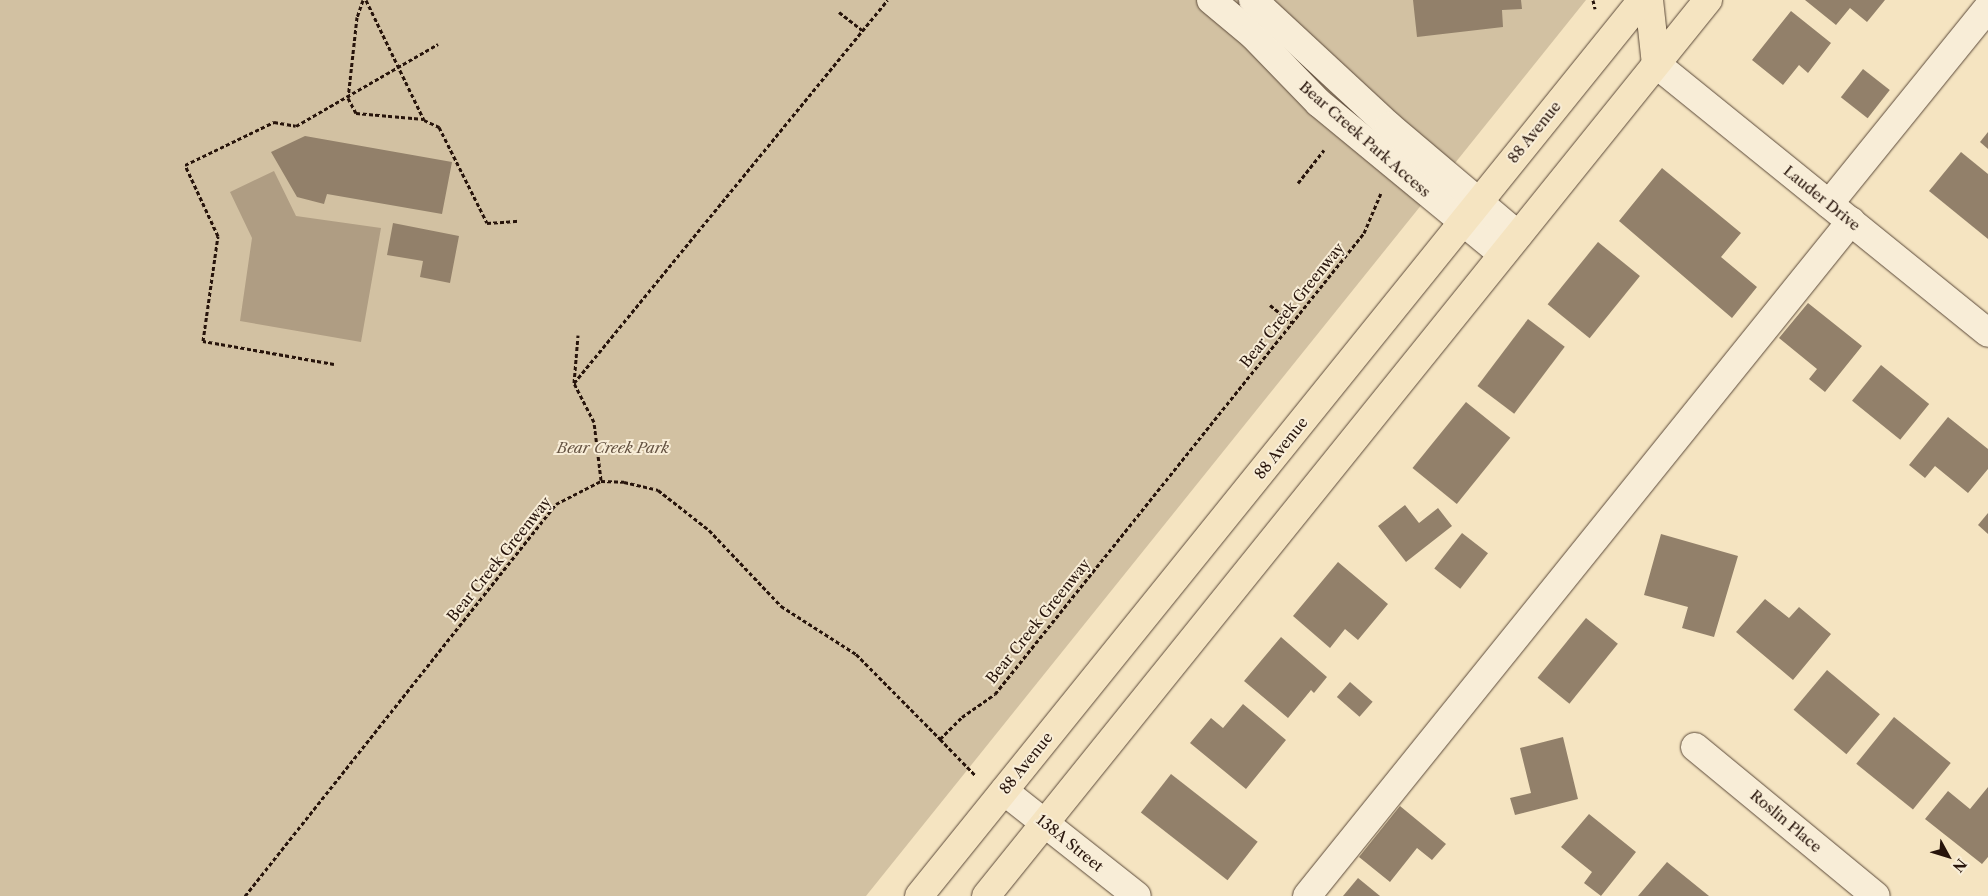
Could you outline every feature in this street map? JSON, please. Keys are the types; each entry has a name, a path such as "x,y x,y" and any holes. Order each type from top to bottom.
{"main road":[{"name":"88 Avenue","path":"919,896 1642,0"},
{"path":"1649,0 1656,64"},
{"path":"986,896 1708,0"}],"street":[{"name":"Bear Creek Park Access","path":"1211,0 1253,35 1319,103 1471,212 1510,245"},
{"name":"Bear Creek Park Access","path":"1253,0 1389,126 1471,212"},
{"path":"1829,204 1988,8"},
{"name":"Lauder Drive","path":"1656,64 1988,333"},
{"path":"1307,896 1851,221"},
{"name":"Roslin Place","path":"1696,747 1876,896"},
{"name":"138A Street","path":"1004,791 1137,896"}],"path":[{"path":"364,0 400,66 424,120"},
{"path":"364,0 357,17 348,98 356,113 424,120 438,128 487,223 519,221"},
{"path":"574,383 887,0"},
{"path":"1593,0 1595,9"},
{"path":"839,12 862,30"},
{"path":"334,364 203,341 218,236 185,164 274,122 296,126 348,98 438,44"},
{"path":"1298,183 1324,150"},
{"name":"Bear Creek Greenway","path":"940,739 962,717 995,694 1364,233 1381,192 1388,197"},
{"path":"1270,305 1292,323"},
{"path":"578,335 574,383 594,422 601,480 658,490 709,530 781,606 856,654 977,776"},
{"name":"Bear Creek Greenway","path":"244,896 556,504 601,480"}],"green space":[{"name":"Bear Creek Park","path":"0,0 1586,0 866,896 0,896"}],"shaded area":[{"path":"274,171 296,216 381,228 361,342 240,321 252,238 230,192"}],"building":[{"path":"1413,0 1521,0 1522,9 1502,10 1503,27 1417,37"},
{"path":"1805,0 1885,0 1867,22 1850,8 1836,25"},
{"path":"1791,11 1831,43 1808,73 1799,65 1783,85 1752,60"},
{"path":"1863,69 1890,90 1868,118 1841,97"},
{"path":"1988,132 1988,149 1980,142"},
{"path":"305,136 452,162 442,214 327,194 324,204 297,197 271,152"},
{"path":"1961,152 1988,174 1988,239 1929,191"},
{"path":"1662,168 1741,233 1721,257 1757,287 1732,318 1619,221"},
{"path":"393,223 459,236 450,283 420,277 423,261 387,255"},
{"path":"1598,242 1640,276 1590,338 1548,304"},
{"path":"1808,303 1862,346 1825,392 1809,379 1817,369 1779,338"},
{"path":"1528,319 1565,347 1514,414 1477,386"},
{"path":"1881,365 1929,404 1900,440 1852,401"},
{"path":"1466,402 1510,438 1457,504 1413,468"},
{"path":"1948,417 1988,449 1988,469 1968,493 1935,466 1925,478 1909,465"},
{"path":"1405,505 1419,523 1438,508 1452,526 1406,562 1378,526"},
{"path":"1988,513 1988,534 1978,525"},
{"path":"1462,533 1488,553 1460,589 1434,568"},
{"path":"1661,534 1738,556 1714,637 1682,628 1688,607 1644,595"},
{"path":"1338,562 1388,604 1358,640 1345,629 1330,648 1293,616"},
{"path":"1765,599 1789,618 1799,607 1831,634 1793,680 1736,632"},
{"path":"1586,618 1618,644 1569,704 1538,678"},
{"path":"1281,637 1327,677 1314,693 1311,690 1288,718 1244,681"},
{"path":"1827,670 1880,714 1846,754 1794,710"},
{"path":"1350,682 1373,702 1360,717 1337,697"},
{"path":"1243,704 1286,740 1246,789 1190,743 1211,718 1223,728"},
{"path":"1894,717 1951,763 1913,810 1856,764"},
{"path":"1563,737 1578,799 1515,815 1510,798 1531,793 1520,748"},
{"path":"1171,774 1258,842 1228,880 1141,813"},
{"path":"1988,787 1988,857 1982,864 1925,819 1948,791 1970,809"},
{"path":"1400,806 1446,844 1432,860 1417,848 1390,882 1359,857"},
{"path":"1589,814 1636,852 1601,896 1584,883 1592,872 1561,847"},
{"path":"1667,862 1709,896 1638,896"},
{"path":"1358,878 1380,896 1343,896"}]}
